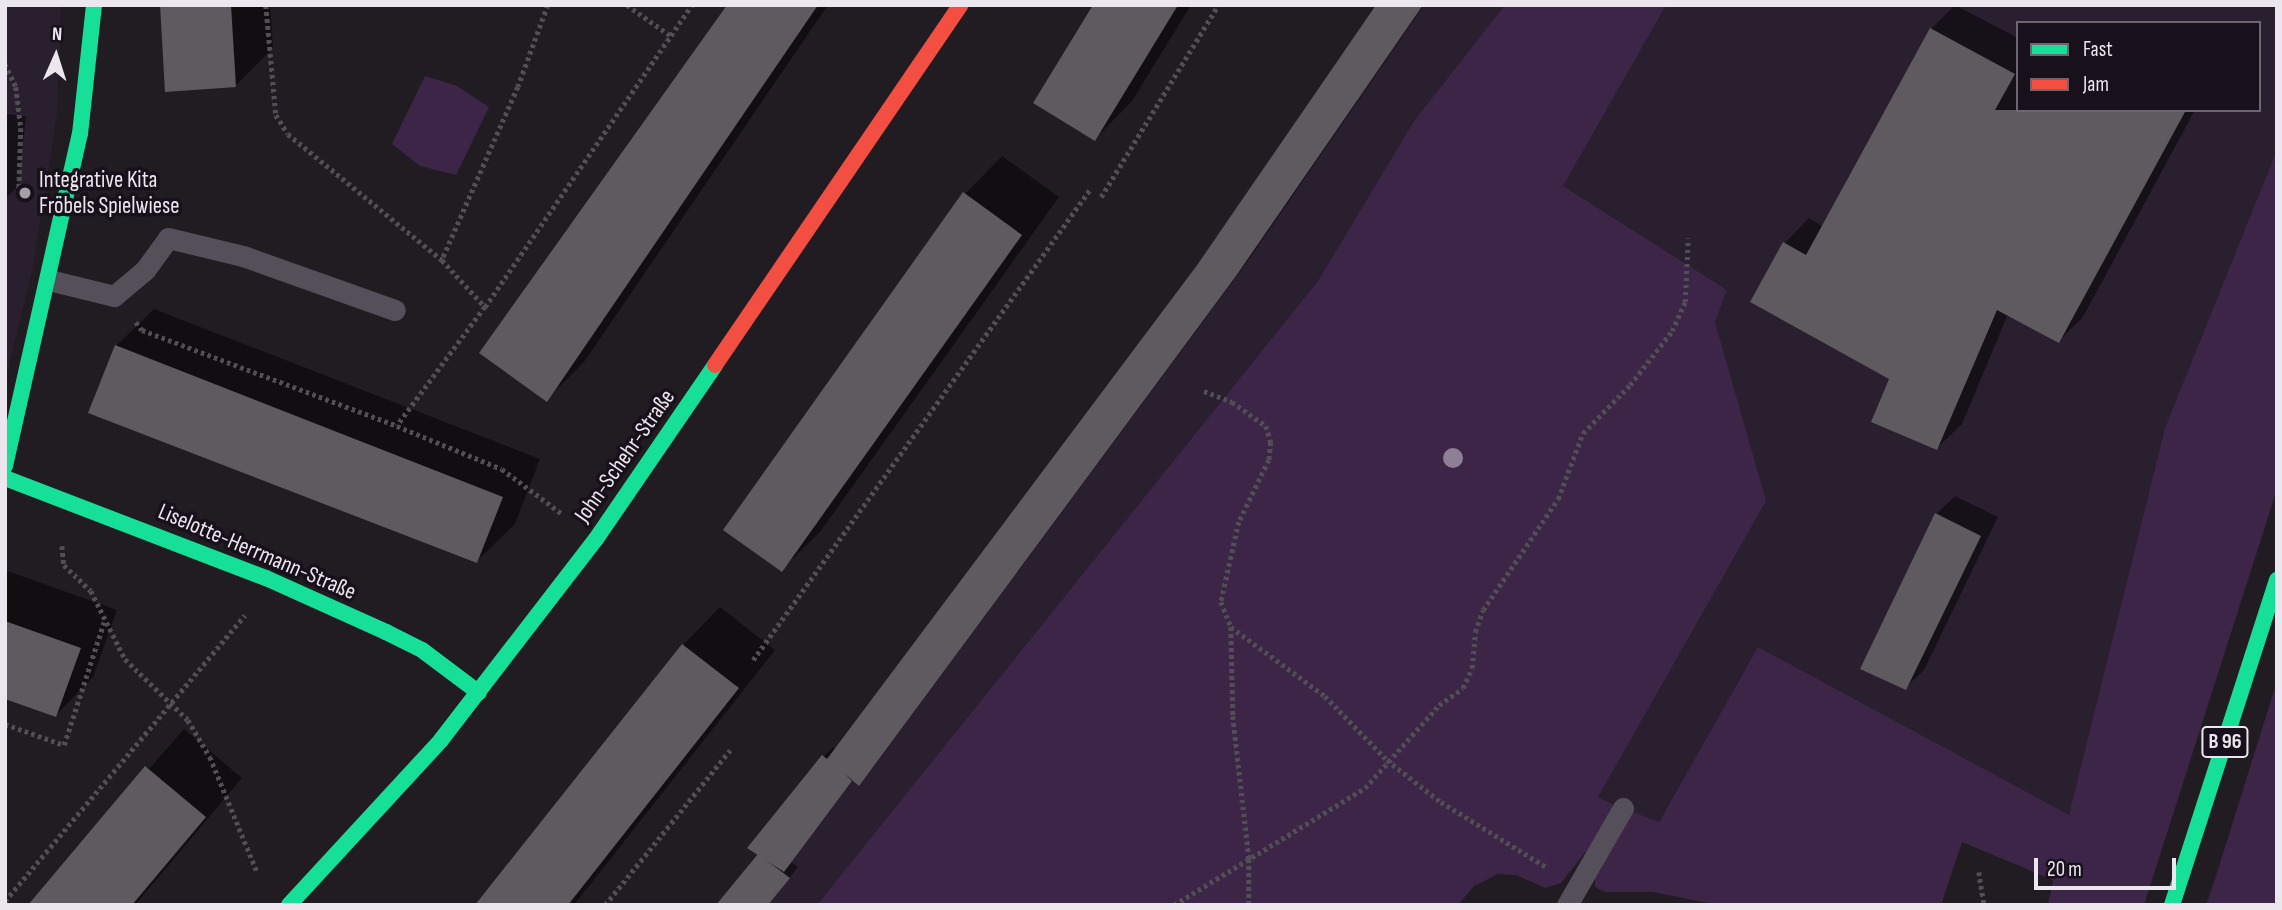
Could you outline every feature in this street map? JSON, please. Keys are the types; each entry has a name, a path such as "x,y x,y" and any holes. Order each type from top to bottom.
{"street":[{"path":"5,466 49,280 79,134 94,5"},
{"name":"John-Schehr-Straße","path":"289,905 479,693 596,539 961,5"},
{"name":"Liselotte-Herrmann-Straße","path":"5,478 55,494 266,578 422,650 479,693"},
{"name":"B 96","path":"2172,905 2277,579"}],"lane":[{"path":"49,280 114,296 145,270 168,238 243,256 395,310"},
{"path":"1573,896 1623,808"}],"path":[{"path":"266,5 276,115 288,134 442,260 485,307"},
{"path":"442,260 518,87 548,5"},
{"path":"627,5 671,36"},
{"path":"397,426 485,307 692,5"},
{"path":"1101,197 1218,5"},
{"path":"5,64 16,87 22,128 19,204"},
{"path":"753,660 1091,188"},
{"path":"1174,905 1365,788 1387,760 1439,705 1463,688 1472,668 1475,632 1483,610 1558,499 1583,433 1630,385 1672,331 1685,302 1688,238"},
{"path":"114,296 142,330 397,426 502,469 596,539"},
{"path":"1204,391 1232,402 1266,425 1271,442 1269,460 1239,522 1222,583 1221,602 1231,627 1233,716 1249,859 1249,905"},
{"path":"55,494 64,565 91,591 104,622 125,659 188,720 209,757 259,879"},
{"path":"5,901 239,626 266,578"},
{"path":"5,724 64,745 104,622"},
{"path":"1231,627 1325,696 1387,760 1573,896"},
{"path":"605,905 730,750"},
{"path":"1979,872 1984,905"}],"shaded area":[{"name":"Integrative Kita Fröbels Spielwiese","path":"5,5 61,5 57,114 32,272 5,380"},
{"path":"1376,5 1505,5 1414,121 1318,281 817,905 716,905 757,855 747,848 822,755 828,759 1181,286"},
{"path":"1505,5 1666,5 1563,186 1727,290 1715,322 1766,501 1598,797 1614,805 1591,845 1561,883 1545,888 1516,875 1498,874 1474,886 1458,905 817,905 1318,281 1414,121"},
{"path":"1666,5 2277,5 2277,150 2165,428 2069,816 1758,647 1658,823 1598,797 1765,501 1715,322 1727,290 1563,186"},
{"path":"425,76 457,86 489,107 456,175 420,166 392,144"},
{"path":"2277,150 2277,489 2144,905 2048,905 2053,880 1962,842 1941,905 1718,905 1653,892 1605,892 1595,887 1595,879 1633,812 1659,822 1758,647 2069,815 2165,428"},
{"path":"2277,681 2277,905 2206,905 2216,876"}],"building":[{"path":"160,5 231,5 236,87 165,92"},
{"path":"727,5 818,5 547,402 479,353"},
{"path":"1093,5 1178,5 1095,141 1033,103"},
{"path":"1376,5 1423,5 1236,276 859,786 845,774 852,781 784,872 747,848 822,755 827,759 1198,264"},
{"path":"1930,28 2015,74 1995,110 2185,112 2059,343 1997,310 1937,450 1871,422 1889,379 1750,302 1783,242 1806,255"},
{"path":"963,192 1022,235 782,572 723,530"},
{"path":"115,345 503,497 477,563 88,413"},
{"path":"1935,513 1981,536 1906,690 1860,669"},
{"path":"5,621 81,648 56,717 5,699"},
{"path":"682,644 739,688 568,905 475,905"},
{"path":"145,766 206,817 132,905 28,905"},
{"path":"758,854 790,878 768,905 716,905"}],"traffic: fast":[{"path":"5,466 80,134 94,5"},
{"path":"289,905 441,740 596,539 715,365"},
{"path":"5,478 266,578 386,632 422,650 479,693"},
{"path":"2172,905 2277,579"}],"traffic: jam":[{"path":"715,365 961,5"}],"place":[{"name":"Integrative Kita Fröbels Spielwiese","path":"25,193"}]}
